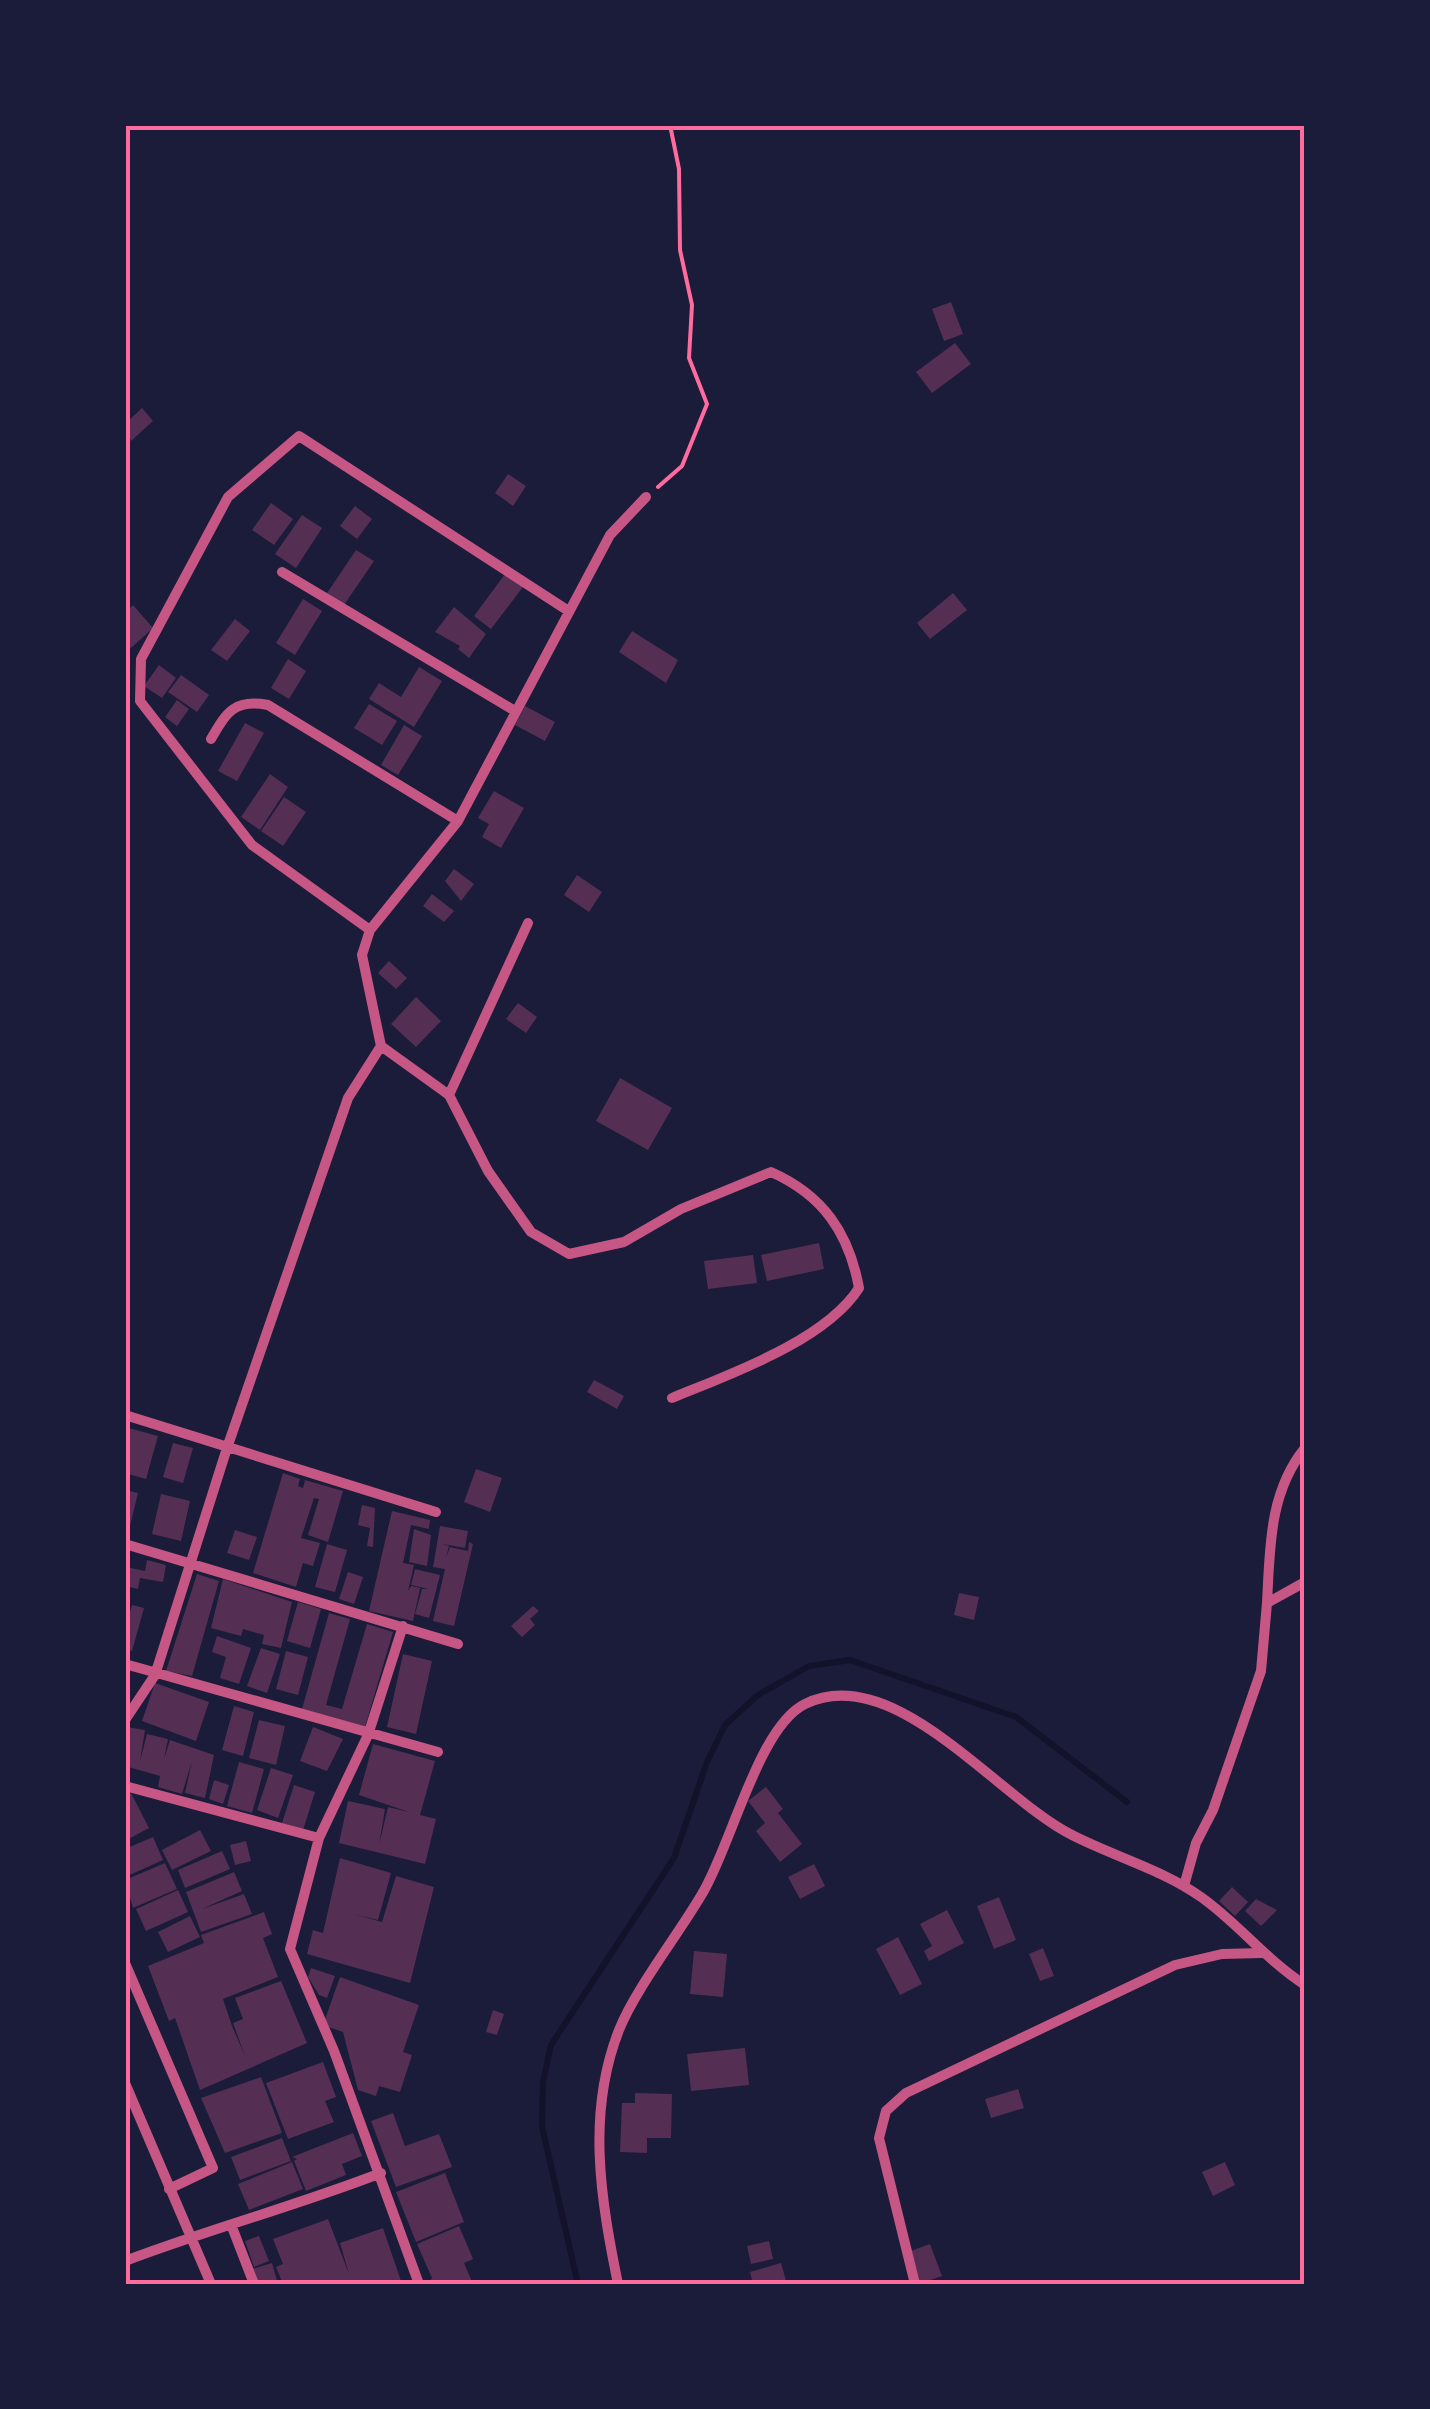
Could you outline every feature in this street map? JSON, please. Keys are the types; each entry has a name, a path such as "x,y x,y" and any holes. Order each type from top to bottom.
{"street":[{"path":"370,930 252,844 140,701 142,658 228,497 298,436 566,610"},
{"path":"125,1720 155,1674 226,1448 348,1098 380,1046 362,955 370,930 458,821 566,610 610,535 646,497"},
{"path":"282,572 516,710"},
{"path":"211,739 227,710 245,701 268,705 458,821"},
{"path":"449,1095 528,922"},
{"path":"380,1046 449,1095 488,1171 531,1232 569,1254 624,1242 680,1209 772,1172 824,1204 853,1256 859,1288 847,1307 757,1363 672,1398"},
{"path":"125,1416 436,1512"},
{"path":"1184,1886 1196,1843 1213,1810 1261,1671 1272,1524 1282,1486 1305,1448"},
{"path":"125,1544 458,1644"},
{"path":"1266,1603 1305,1582"},
{"path":"403,1626 368,1735 319,1838 290,1950 381,2174 420,2284"},
{"path":"125,1664 438,1752"},
{"path":"618,2284 598,2186 598,2141 620,2030 712,1878 780,1723 804,1704 830,1696 881,1702 922,1724 1069,1834 1163,1872 1184,1886 1305,1985"},
{"path":"125,1786 319,1838"},
{"path":"915,2284 879,2138 886,2111 906,2093 1175,1964 1222,1954 1262,1953"},
{"path":"125,1963 212,2168 169,2189"},
{"path":"125,2083 211,2284"},
{"path":"125,2261 381,2174"},
{"path":"232,2227 254,2284"}],"path":[{"path":"646,497 682,466 707,404 688,358 692,305 680,250 679,169 670,125"}],"building":[{"path":"951,302 963,334 944,341 932,309"},
{"path":"955,343 971,364 932,393 916,372"},
{"path":"142,408 153,421 131,441 125,424"},
{"path":"508,474 526,486 513,506 495,493"},
{"path":"271,503 293,519 274,545 252,530"},
{"path":"355,506 372,519 357,539 340,526"},
{"path":"302,515 322,528 296,568 275,554"},
{"path":"356,550 374,561 344,605 327,593"},
{"path":"505,574 523,587 491,629 474,616"},
{"path":"953,593 967,610 930,639 917,623"},
{"path":"303,599 322,611 295,655 276,643"},
{"path":"133,605 153,628 131,648 125,641 125,613"},
{"path":"454,607 486,634 469,658 458,649 460,646 435,632"},
{"path":"235,619 250,631 227,661 211,650"},
{"path":"632,631 678,660 666,683 619,652"},
{"path":"288,659 306,671 289,699 271,688"},
{"path":"159,665 176,678 162,698 144,686"},
{"path":"419,667 442,681 414,727 369,699 379,683 401,697"},
{"path":"181,675 209,695 197,712 168,692"},
{"path":"177,700 189,709 177,726 165,717"},
{"path":"369,704 397,721 382,745 354,728"},
{"path":"525,706 555,722 545,741 515,725"},
{"path":"245,723 264,733 237,781 218,771"},
{"path":"404,725 422,736 398,775 381,765"},
{"path":"270,774 288,787 260,830 241,817"},
{"path":"494,791 524,808 501,848 482,837 489,824 478,818"},
{"path":"284,797 306,812 283,846 261,831"},
{"path":"454,869 474,884 461,901 445,881"},
{"path":"577,875 602,892 589,912 564,895"},
{"path":"432,894 454,911 444,922 423,906"},
{"path":"389,961 407,978 396,989 378,973"},
{"path":"416,997 441,1021 416,1047 391,1024"},
{"path":"518,1003 537,1017 526,1033 506,1019"},
{"path":"620,1078 672,1108 648,1150 596,1121"},
{"path":"819,1243 824,1269 767,1281 761,1255"},
{"path":"753,1255 757,1283 708,1289 704,1261"},
{"path":"594,1380 624,1396 617,1409 587,1392"},
{"path":"125,1427 158,1436 146,1479 125,1473"},
{"path":"173,1443 193,1448 183,1483 163,1477"},
{"path":"476,1469 502,1478 490,1512 464,1502"},
{"path":"283,1473 300,1479 298,1486 303,1488 305,1480 343,1491 328,1542 308,1535 319,1499 314,1498 301,1538 320,1543 313,1566 303,1563 296,1587 253,1573"},
{"path":"125,1490 138,1493 128,1534 125,1533"},
{"path":"161,1494 190,1501 181,1541 152,1534"},
{"path":"362,1505 375,1508 373,1547 367,1546 370,1528 358,1525"},
{"path":"392,1511 430,1520 429,1529 411,1525 403,1563 414,1565 408,1591 411,1586 420,1588 413,1621 369,1611"},
{"path":"440,1526 468,1531 465,1548 442,1544 449,1546 446,1558 450,1547 468,1551 469,1542 473,1544 454,1626 433,1621 445,1569 433,1567"},
{"path":"414,1529 431,1535 427,1566 409,1562"},
{"path":"235,1530 257,1537 249,1560 227,1553"},
{"path":"327,1544 347,1550 335,1592 315,1587"},
{"path":"147,1560 166,1565 163,1582 140,1578 138,1589 125,1586 126,1567 145,1571"},
{"path":"415,1569 440,1575 429,1618 415,1614 422,1589 428,1589 411,1585"},
{"path":"348,1572 363,1577 354,1604 339,1599"},
{"path":"197,1574 219,1581 192,1676 166,1671"},
{"path":"223,1579 292,1602 281,1648 262,1644 264,1635 243,1629 241,1636 211,1628"},
{"path":"959,1593 979,1597 974,1620 954,1615"},
{"path":"298,1602 321,1609 310,1648 287,1641"},
{"path":"132,1605 144,1608 132,1651 125,1649 125,1631"},
{"path":"533,1606 539,1611 530,1619 535,1625 522,1637 511,1626"},
{"path":"329,1613 350,1619 326,1705 342,1709 367,1624 393,1632 365,1727 302,1709"},
{"path":"217,1636 251,1648 239,1684 220,1678 226,1657 212,1652"},
{"path":"261,1648 280,1654 267,1693 247,1686"},
{"path":"286,1651 308,1657 298,1695 276,1689"},
{"path":"403,1654 432,1661 416,1734 387,1727"},
{"path":"155,1683 209,1702 196,1741 142,1721"},
{"path":"234,1706 254,1712 243,1756 222,1750"},
{"path":"259,1720 285,1726 276,1765 249,1758"},
{"path":"127,1727 145,1730 140,1761 147,1734 168,1739 164,1759 170,1740 214,1755 205,1798 185,1793 192,1761 182,1794 158,1787 160,1776 125,1766"},
{"path":"313,1727 343,1739 327,1771 300,1761"},
{"path":"373,1744 435,1761 420,1815 436,1819 425,1864 339,1843 348,1801 385,1809 379,1845 388,1807 409,1812 359,1795"},
{"path":"239,1762 264,1769 252,1813 227,1806"},
{"path":"271,1768 293,1775 278,1818 257,1810"},
{"path":"214,1780 229,1785 223,1804 209,1799"},
{"path":"294,1785 315,1792 303,1830 282,1823"},
{"path":"766,1787 783,1809 778,1813 802,1844 780,1862 756,1831 765,1823 748,1801"},
{"path":"131,1793 149,1828 125,1841 125,1797"},
{"path":"200,1830 211,1851 172,1870 162,1850"},
{"path":"153,1837 163,1860 125,1877 125,1849"},
{"path":"246,1841 251,1861 235,1865 230,1845"},
{"path":"222,1851 230,1869 185,1888 178,1870"},
{"path":"340,1858 391,1873 378,1920 354,1914 382,1922 396,1876 434,1887 410,1983 307,1954 313,1930 323,1933"},
{"path":"165,1863 177,1889 133,1908 125,1880"},
{"path":"814,1864 825,1886 800,1899 788,1877"},
{"path":"234,1872 242,1891 202,1909 244,1894 252,1914 201,1932 186,1892"},
{"path":"1232,1887 1248,1902 1235,1916 1219,1901"},
{"path":"178,1890 188,1912 146,1931 136,1909"},
{"path":"999,1897 1016,1940 994,1949 977,1906"},
{"path":"1256,1899 1277,1910 1261,1926 1245,1911"},
{"path":"947,1910 964,1943 929,1961 924,1951 932,1946 920,1924"},
{"path":"264,1912 272,1934 263,1938 278,1977 223,1999 245,2056 233,2023 243,2019 235,1998 281,1981 307,2043 200,2090 175,2018 169,2021 148,1966 204,1943 201,1935"},
{"path":"190,1916 200,1937 168,1952 158,1932"},
{"path":"898,1937 922,1984 900,1995 876,1949"},
{"path":"1043,1948 1054,1976 1040,1981 1029,1954"},
{"path":"694,1951 727,1954 723,1997 690,1994"},
{"path":"311,1968 335,1976 327,1998 319,1995 308,1977"},
{"path":"340,1977 419,2005 403,2052 412,2055 400,2092 379,2086 376,2096 358,2090 343,2032 323,2025"},
{"path":"493,2010 504,2014 497,2035 486,2032"},
{"path":"745,2048 749,2085 691,2091 687,2054"},
{"path":"323,2062 336,2097 325,2101 334,2122 288,2139 266,2083"},
{"path":"261,2077 282,2133 225,2153 201,2098"},
{"path":"1018,2089 1024,2108 991,2118 985,2099"},
{"path":"635,2093 672,2094 671,2138 647,2138 647,2153 620,2152 622,2103 635,2103"},
{"path":"393,2113 405,2146 439,2134 452,2167 396,2187 371,2121"},
{"path":"353,2133 362,2156 342,2164 346,2175 306,2191 294,2161 297,2159 292,2157"},
{"path":"282,2138 291,2161 240,2180 231,2157"},
{"path":"292,2162 303,2189 249,2210 238,2184"},
{"path":"1225,2162 1235,2185 1213,2196 1202,2172"},
{"path":"445,2173 464,2222 416,2242 396,2192"},
{"path":"328,2219 349,2274 340,2243 383,2228 402,2284 283,2284 276,2267 283,2264 273,2239"},
{"path":"459,2226 473,2259 464,2263 473,2284 428,2284 432,2278 417,2244"},
{"path":"259,2236 269,2261 254,2267 245,2241"},
{"path":"769,2241 773,2259 751,2264 747,2246"},
{"path":"930,2244 942,2276 919,2284 908,2252"},
{"path":"272,2263 278,2284 256,2284 252,2269"},
{"path":"781,2263 787,2284 753,2284 750,2272"}],"waterway":[{"path":"578,2284 542,2127 543,2082 551,2045 674,1858 707,1762 725,1725 758,1695 809,1666 850,1660 1016,1717 1127,1802"}]}
